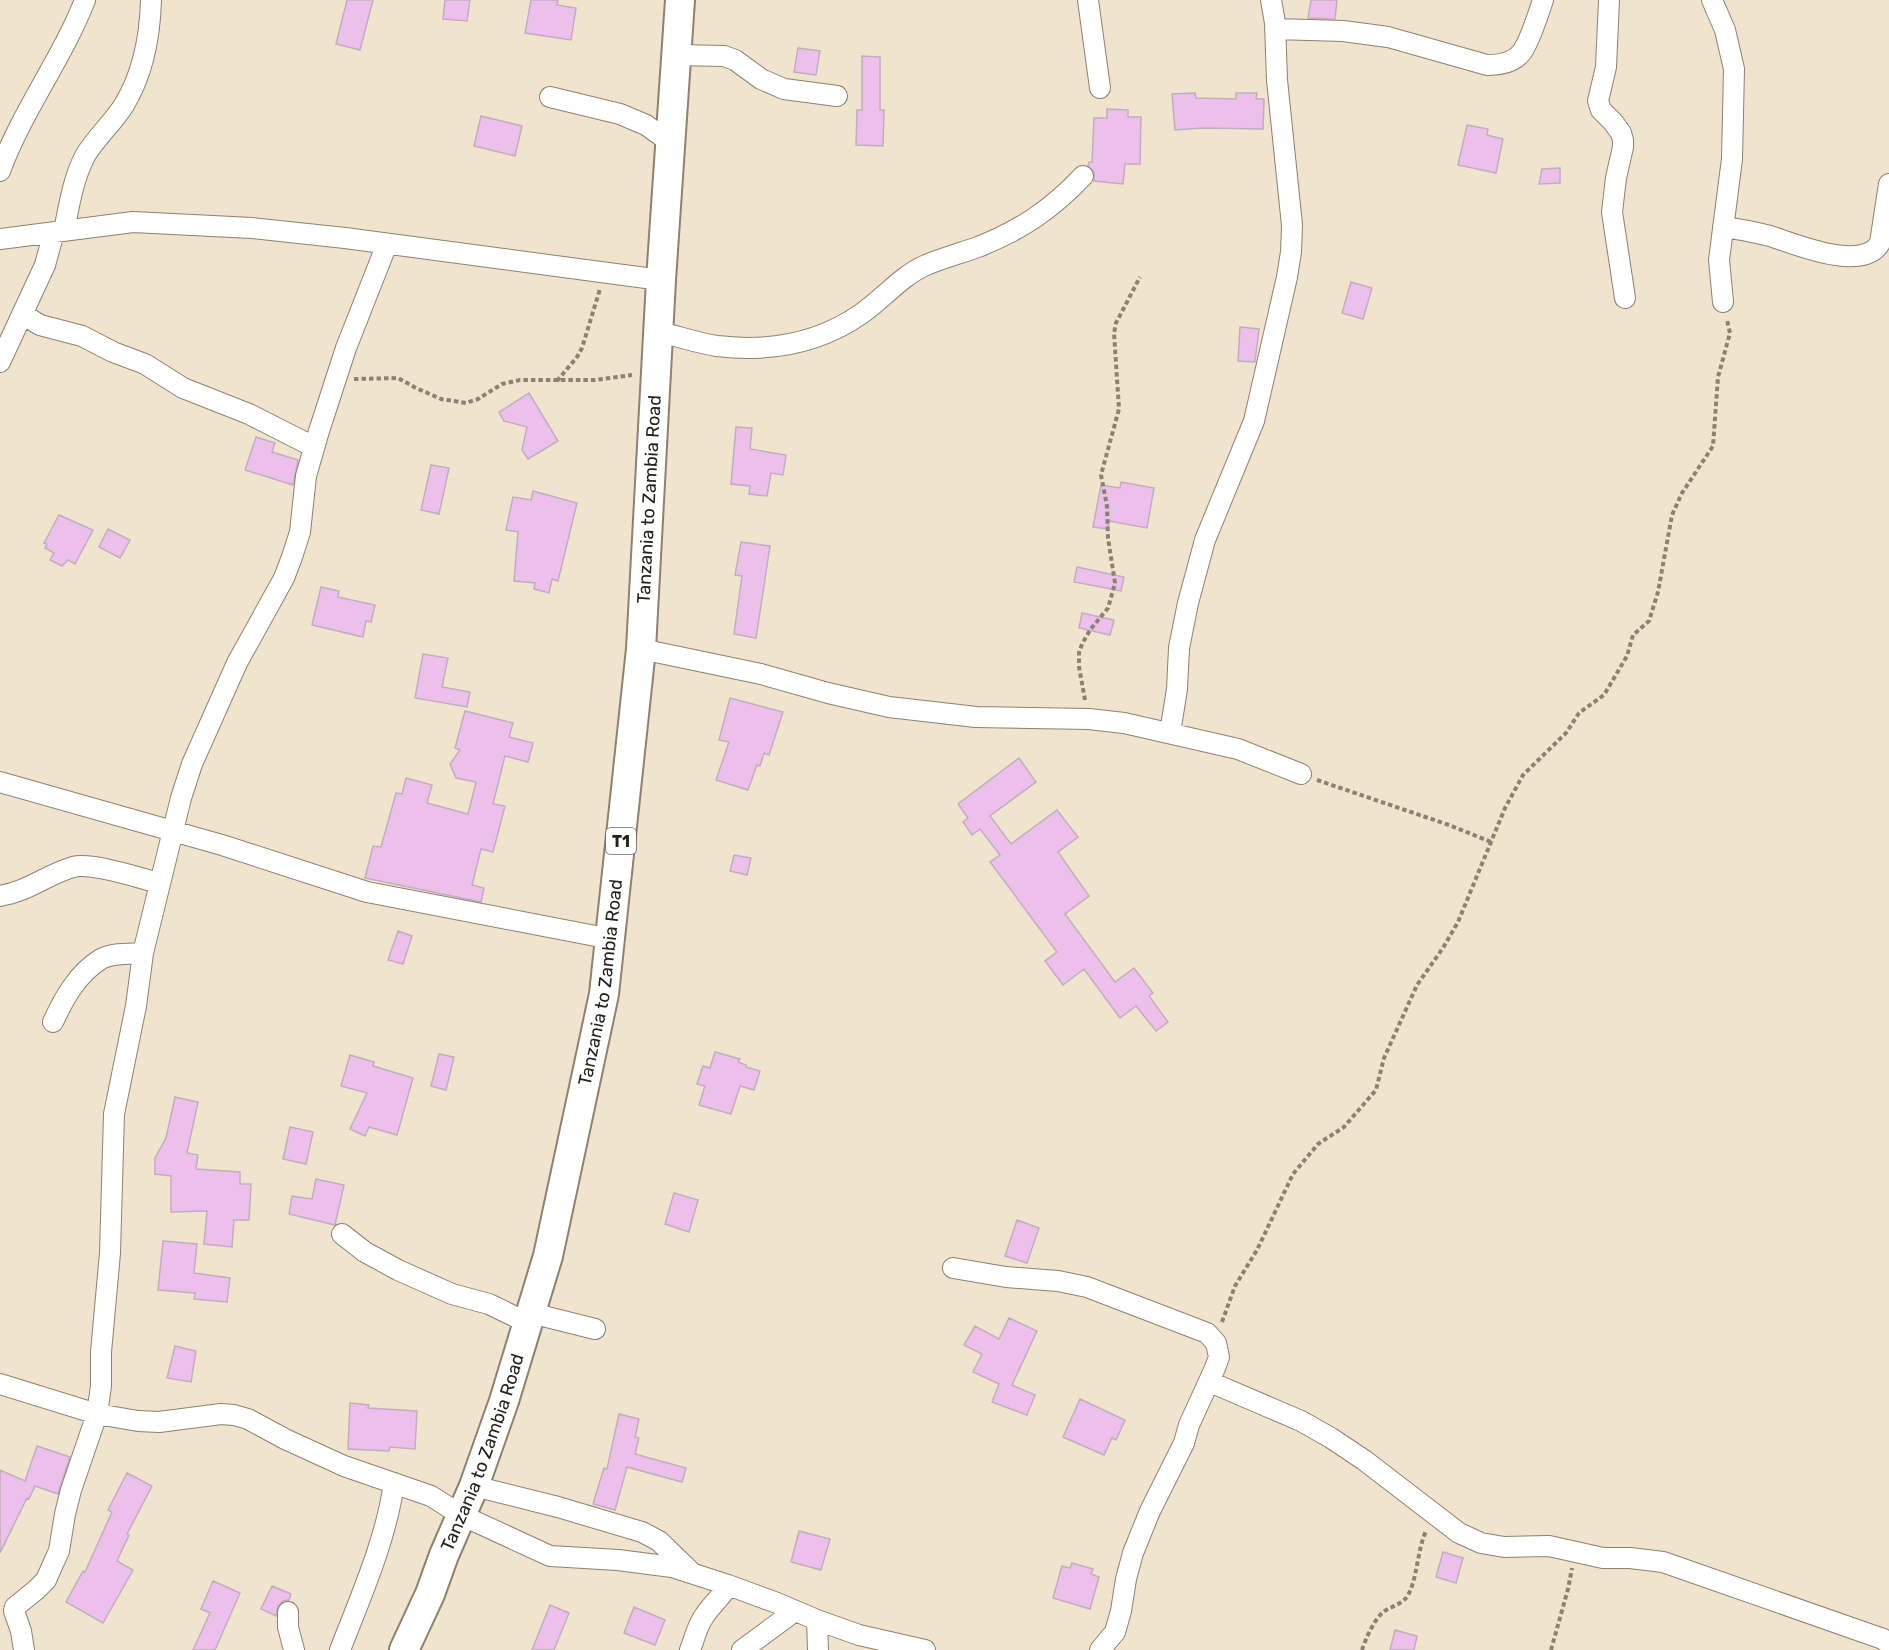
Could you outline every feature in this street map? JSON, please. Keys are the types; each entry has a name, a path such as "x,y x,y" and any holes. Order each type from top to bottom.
{"highway":[{"name":"Tanzania to Zambia Road","path":"404,1650 430,1594 474,1486 504,1401 548,1256 604,994 641,649 680,0"}],"street":[{"path":"0,171 85,0"},
{"path":"0,362 59,232 84,159 95,141 124,106 144,61 151,0"},
{"path":"1088,0 1100,88"},
{"path":"1170,733 1177,689 1179,648 1188,603 1205,540 1254,421 1288,269 1292,225 1271,0"},
{"path":"1275,29 1344,31 1388,37 1487,65 1498,65 1511,61 1522,52 1543,0"},
{"path":"1609,0 1606,67 1598,100 1600,110 1613,122 1623,140 1612,212 1624,298"},
{"path":"1712,0 1725,30 1734,69 1732,159 1719,260 1723,302"},
{"path":"677,55 724,56 735,60 761,80 784,89 837,96"},
{"path":"550,97 620,114 646,125 671,143"},
{"path":"659,332 714,345 756,349 795,343 826,334 842,327 861,314 924,266 980,246 1041,215 1066,195 1083,176"},
{"path":"1724,226 1766,235 1825,254 1869,254 1880,243 1889,184"},
{"path":"0,239 133,222 252,228 662,280"},
{"path":"24,1650 14,1609 46,1580 59,1551 71,1491 97,1414 110,1253 114,1114 136,1006 143,953 159,883 192,764 237,663 284,578 292,557 300,532 303,494 314,447 361,307 377,273 387,244"},
{"path":"22,314 40,325 76,334 145,364 183,388 249,414 314,447"},
{"path":"641,649 761,674 889,707 976,717 1089,719 1124,723 1238,749 1301,774"},
{"path":"0,782 222,845 367,892 611,939"},
{"path":"0,897 32,887 76,866 103,868 159,883"},
{"path":"53,1022 64,998 77,981 102,958 115,954 143,953"},
{"path":"342,1234 365,1252 398,1270 452,1294 529,1318 595,1329"},
{"path":"953,1268 1006,1277 1058,1281 1087,1287 1207,1333 1216,1343 1219,1357 1210,1382 1133,1553 1115,1632 1100,1650"},
{"path":"1210,1382 1301,1421 1331,1438 1364,1460 1459,1533 1481,1543 1504,1547 1550,1546 1603,1558 1663,1562 1887,1641"},
{"path":"0,1384 97,1414 159,1422 221,1414 234,1415 344,1466 431,1496 461,1515 550,1556 672,1567 728,1585 859,1635 925,1650"},
{"path":"340,1650 379,1547 391,1506 394,1482"},
{"path":"474,1486 558,1507 642,1532 659,1541 691,1572"},
{"path":"690,1650 706,1613 722,1596 728,1585"},
{"path":"742,1650 795,1611"},
{"path":"288,1612 288,1627 294,1650"},
{"path":"817,1620 818,1650"}],"path":[{"path":"556,381 582,348 599,294 603,273"},
{"path":"1089,719 1079,667 1079,653 1086,637 1108,608 1115,583 1108,538 1107,506 1101,475 1119,409 1114,333 1116,323 1140,277"},
{"path":"1216,1343 1229,1298 1257,1250 1293,1174 1318,1144 1344,1127 1376,1090 1384,1058 1417,985 1458,922 1505,808 1523,775 1566,733 1578,713 1604,695 1627,656 1634,635 1649,621 1658,592 1671,515 1682,494 1710,453 1715,439 1718,377 1730,333 1723,302"},
{"path":"336,379 398,378 441,399 466,403 472,402 502,384 520,380 616,378 657,370"},
{"path":"1301,774 1449,825 1491,842"},
{"path":"1362,1650 1371,1630 1383,1613 1406,1598 1412,1587 1420,1545 1434,1514"},
{"path":"1551,1650 1568,1589 1574,1553"}],"building":[{"path":"347,0 373,0 360,50 336,44"},
{"path":"445,0 470,0 467,21 443,19"},
{"path":"531,0 558,0 557,5 576,8 571,40 525,33"},
{"path":"1311,0 1337,0 1335,19 1308,18"},
{"path":"798,48 820,51 816,75 794,72"},
{"path":"862,56 880,57 880,110 884,110 883,146 856,145 857,110 862,110"},
{"path":"1195,93 1196,98 1236,99 1236,93 1257,93 1256,99 1264,99 1263,129 1175,130 1172,94"},
{"path":"1107,109 1128,110 1128,117 1141,117 1140,164 1125,164 1123,184 1094,181 1094,172 1088,166 1089,162 1092,162 1094,118 1107,118"},
{"path":"481,116 522,126 515,156 474,146"},
{"path":"1467,125 1488,129 1487,135 1503,139 1496,173 1458,165"},
{"path":"1560,168 1560,183 1539,184 1542,169"},
{"path":"1351,282 1372,288 1363,319 1342,313"},
{"path":"1240,327 1259,329 1255,362 1238,361"},
{"path":"529,393 558,441 528,459 522,450 527,427 504,421 499,412"},
{"path":"736,427 752,428 750,449 786,455 783,475 771,473 767,496 749,494 750,486 731,484"},
{"path":"256,437 275,443 272,452 298,460 293,485 245,470"},
{"path":"431,465 449,468 439,514 421,510"},
{"path":"1121,482 1154,488 1147,528 1109,521 1108,529 1093,527 1101,485 1120,488"},
{"path":"533,491 577,503 558,581 552,579 549,593 534,589 535,583 514,581 518,532 506,530 513,497 531,500"},
{"path":"59,515 93,530 75,564 68,560 62,566 50,560 54,553 45,548 47,544 44,543"},
{"path":"108,529 130,540 120,558 99,547"},
{"path":"741,542 770,546 756,638 734,634 742,576 735,575"},
{"path":"1077,567 1124,577 1121,591 1074,582"},
{"path":"321,587 339,591 338,597 375,605 371,622 366,621 363,637 312,625"},
{"path":"1082,613 1114,620 1110,635 1079,628"},
{"path":"423,654 448,658 442,687 470,692 467,707 415,698"},
{"path":"730,698 783,712 769,755 764,753 748,790 716,780 729,742 719,740"},
{"path":"465,711 513,723 509,737 533,743 528,762 505,756 493,804 505,806 493,852 481,849 472,885 484,888 481,902 365,878 373,846 381,847 396,793 402,794 406,778 432,785 427,803 468,814 476,782 456,778 450,764 460,750 455,748"},
{"path":"1019,758 1036,782 990,816 1011,844 1057,810 1078,837 1058,852 1089,896 1065,914 1115,982 1134,968 1153,993 1149,996 1168,1022 1156,1031 1136,1006 1120,1018 1084,969 1063,985 1045,961 1057,952 990,862 1000,855 980,829 972,835 963,822 968,818 958,804"},
{"path":"734,855 751,858 747,875 730,871"},
{"path":"398,931 412,936 403,964 388,960"},
{"path":"715,1052 740,1059 738,1062 746,1067 760,1071 754,1090 740,1086 731,1114 699,1105 705,1086 697,1084 703,1066 710,1068"},
{"path":"439,1054 454,1057 446,1090 431,1086"},
{"path":"350,1055 374,1062 373,1066 413,1078 397,1135 369,1127 365,1136 350,1129 367,1093 341,1086"},
{"path":"175,1097 198,1102 187,1153 198,1155 196,1169 240,1172 240,1184 251,1184 249,1220 234,1220 232,1247 204,1244 207,1211 171,1212 171,1176 155,1174 155,1158 166,1138"},
{"path":"290,1127 313,1132 306,1164 283,1159"},
{"path":"316,1179 344,1185 335,1225 289,1214 292,1196 312,1199"},
{"path":"674,1193 698,1200 689,1232 665,1224"},
{"path":"1017,1220 1039,1228 1027,1263 1005,1256"},
{"path":"163,1241 197,1244 194,1273 230,1278 227,1302 194,1299 195,1293 158,1290"},
{"path":"1009,1318 1037,1331 1012,1385 1035,1395 1027,1415 992,1402 999,1384 973,1372 982,1354 964,1345 975,1326 999,1339"},
{"path":"175,1346 196,1351 191,1382 167,1378"},
{"path":"1080,1399 1125,1420 1116,1440 1112,1438 1104,1455 1063,1437"},
{"path":"350,1403 369,1405 368,1408 417,1411 415,1449 390,1447 389,1451 348,1449"},
{"path":"619,1414 639,1419 635,1437 639,1438 635,1454 686,1468 682,1482 627,1467 615,1510 593,1504 604,1468 607,1469"},
{"path":"37,1446 70,1457 58,1494 35,1486 0,1553 0,1470 25,1481"},
{"path":"127,1473 152,1486 127,1534 129,1535 117,1561 133,1570 103,1623 66,1602 83,1571 85,1572 112,1512 108,1510"},
{"path":"799,1531 830,1539 821,1570 791,1562"},
{"path":"1443,1552 1463,1558 1456,1583 1436,1577"},
{"path":"1072,1563 1093,1569 1091,1574 1099,1577 1090,1609 1053,1598 1062,1566 1070,1568"},
{"path":"213,1581 240,1593 215,1650 193,1650 210,1613 201,1609"},
{"path":"272,1586 291,1594 289,1600 283,1601 278,1606 276,1616 261,1609"},
{"path":"550,1605 569,1613 554,1650 532,1650"},
{"path":"634,1607 665,1620 655,1645 624,1633"},
{"path":"1395,1630 1417,1636 1414,1650 1390,1650"}]}
